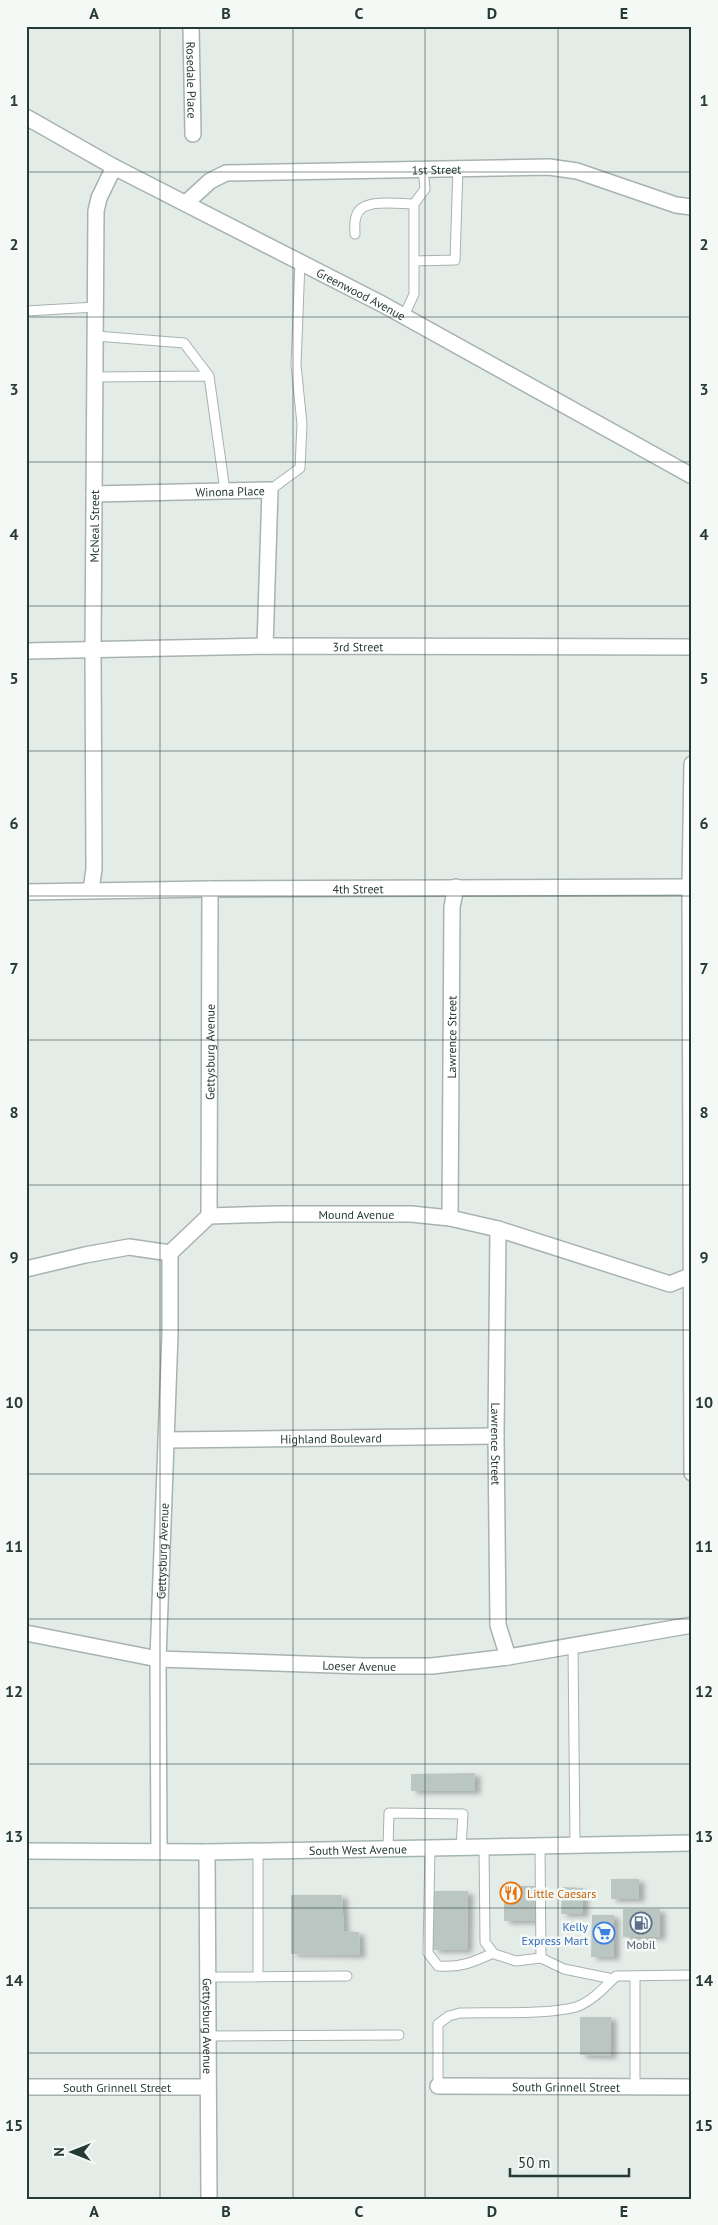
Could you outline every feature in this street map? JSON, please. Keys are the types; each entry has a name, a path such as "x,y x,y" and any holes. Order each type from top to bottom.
{"street":[{"name":"Rosedale Place","path":"191,26 192,134"},
{"name":"Greenwood Avenue","path":"26,117 114,167 404,316 692,476"},
{"name":"McNeal Street","path":"91,890 94,870 93,650 96,211 99,198 114,167"},
{"name":"1st Street","path":"186,204 210,181 226,173 549,167 577,171 676,205 692,208"},
{"name":"Winona Place","path":"94,494 270,490 265,646"},
{"name":"3rd Street","path":"26,651 265,646 692,647"},
{"path":"692,764 692,1473"},
{"name":"4th Street","path":"26,892 456,887 691,887"},
{"name":"Lawrence Street","path":"450,1218 452,907 456,887"},
{"name":"Gettysburg Avenue","path":"209,1216 210,889"},
{"name":"Mound Avenue","path":"209,1216 411,1214 450,1218 498,1229 670,1284 691,1276"},
{"path":"26,1269 129,1247 170,1253 209,1216"},
{"name":"Lawrence Street","path":"498,1229 496,1436 498,1625 508,1657"},
{"name":"Gettysburg Avenue","path":"159,1850 158,1659 170,1334 170,1253"},
{"name":"Highland Boulevard","path":"166,1440 496,1436"},
{"name":"Loeser Avenue","path":"26,1633 158,1659 432,1666 508,1657 692,1625"},
{"name":"South West Avenue","path":"26,1851 159,1850 207,1852 692,1843"},
{"name":"Gettysburg Avenue","path":"207,1852 209,2199"},
{"name":"South Grinnell Street","path":"438,2086 692,2087"},
{"name":"South Grinnell Street","path":"26,2087 208,2087"}],"lane":[{"path":"414,260 455,260 458,168"},
{"path":"404,316 414,294 414,204 425,190 423,169"},
{"path":"355,234 356,217 364,206 371,204 414,204"},
{"path":"270,490 300,468 302,424 296,365 300,262"},
{"path":"26,312 96,307"},
{"path":"96,336 184,344 209,376 225,491"},
{"path":"95,376 209,376"},
{"path":"573,1646 575,1845"},
{"path":"388,1848 389,1813 463,1814 461,1847"},
{"path":"484,1846 485,1942 493,1953 516,1961 541,1958 564,1969 613,1979"},
{"path":"540,1846 541,1958"},
{"path":"430,1847 428,1953 438,1966 456,1968 476,1962 493,1953"},
{"path":"258,1851 258,1977"},
{"path":"438,2086 438,2024 449,2016 460,2013 560,2010 578,2006 593,1997 616,1976 692,1975"},
{"path":"207,1977 347,1976"},
{"path":"635,1976 635,2087"},
{"path":"207,2036 399,2035"}],"building":[{"path":"475,1773 475,1791 411,1791 411,1774"},
{"path":"611,1879 639,1879 639,1899 611,1899"},
{"path":"504,1886 535,1886 535,1921 504,1921"},
{"path":"562,1887 583,1888 583,1914 561,1914"},
{"path":"433,1891 468,1891 467,1950 433,1950"},
{"path":"291,1895 342,1895 344,1931 359,1932 360,1955 291,1954"},
{"path":"623,1909 660,1909 660,1937 623,1937"},
{"path":"592,1915 614,1915 614,1957 591,1957"},
{"path":"580,2017 611,2017 611,2056 580,2055"}],"place":[{"name":"Little Caesars","path":"511,1893"},
{"name":"Mobil","path":"641,1923"},
{"name":"Kelly Express Mart","path":"604,1933"}]}
